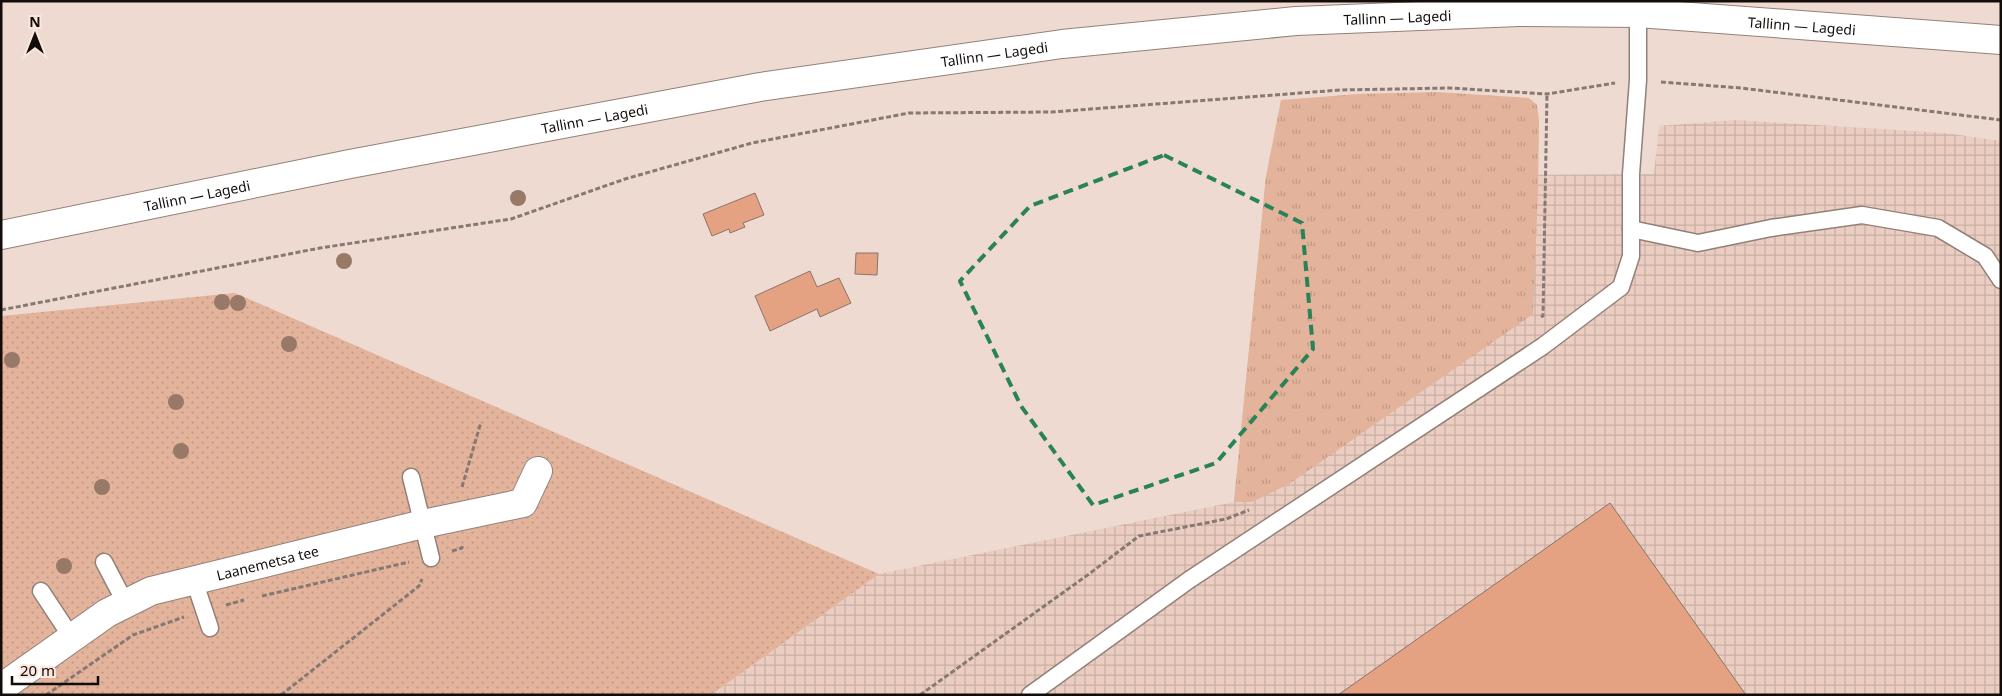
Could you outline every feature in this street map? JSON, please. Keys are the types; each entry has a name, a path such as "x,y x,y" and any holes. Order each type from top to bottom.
{"street":[{"name":"Tallinn — Lagedi","path":"1,236 360,162 760,87 909,64 1062,44 1296,21 1519,12 1638,13 2001,40"},
{"name":"Laanemetsa tee","path":"1,688 107,614 151,591 423,524 523,503 538,471"}],"lane":[{"path":"1030,695 1189,580 1543,346 1621,287 1631,256 1631,174 1638,80 1638,13"},
{"path":"1631,229 1698,243 1771,228 1862,215 1938,228 1985,256 2001,280"},
{"path":"411,477 431,558"},
{"path":"104,562 126,604"},
{"path":"194,580 210,628"},
{"path":"40,591 72,638"}],"path":[{"path":"1,310 320,248 511,219 625,179 752,143 909,113 1052,112 1340,90 1450,88 1547,94 1638,80 1741,88 2001,120"},
{"path":"1535,321 1543,316 1547,94"},
{"path":"920,695 1139,536 1226,520 1252,509"},
{"path":"280,695 419,586 431,558"}],"highlighted area":[{"path":"1164,155 1302,223 1313,349 1216,463 1093,505 1021,406 960,281 1030,206"}],"shaded area":[{"path":"1736,120 1945,133 2001,141 2001,695 711,695 879,574 1234,502 1266,176 1654,174 1659,126"}],"green space":[{"path":"1437,92 1529,98 1537,105 1539,121 1538,193 1533,314 1289,484 1252,502 1234,502 1266,176 1281,100 1358,94"},
{"path":"235,293 879,574 711,695 1,695 1,316"}],"building":[{"path":"755,193 764,215 743,223 745,227 730,233 729,229 712,236 703,214"},
{"path":"856,253 878,253 877,275 855,274"},
{"path":"810,271 817,287 839,278 851,303 820,317 817,309 770,331 755,296"},
{"path":"1610,503 1746,695 1338,695"}]}
